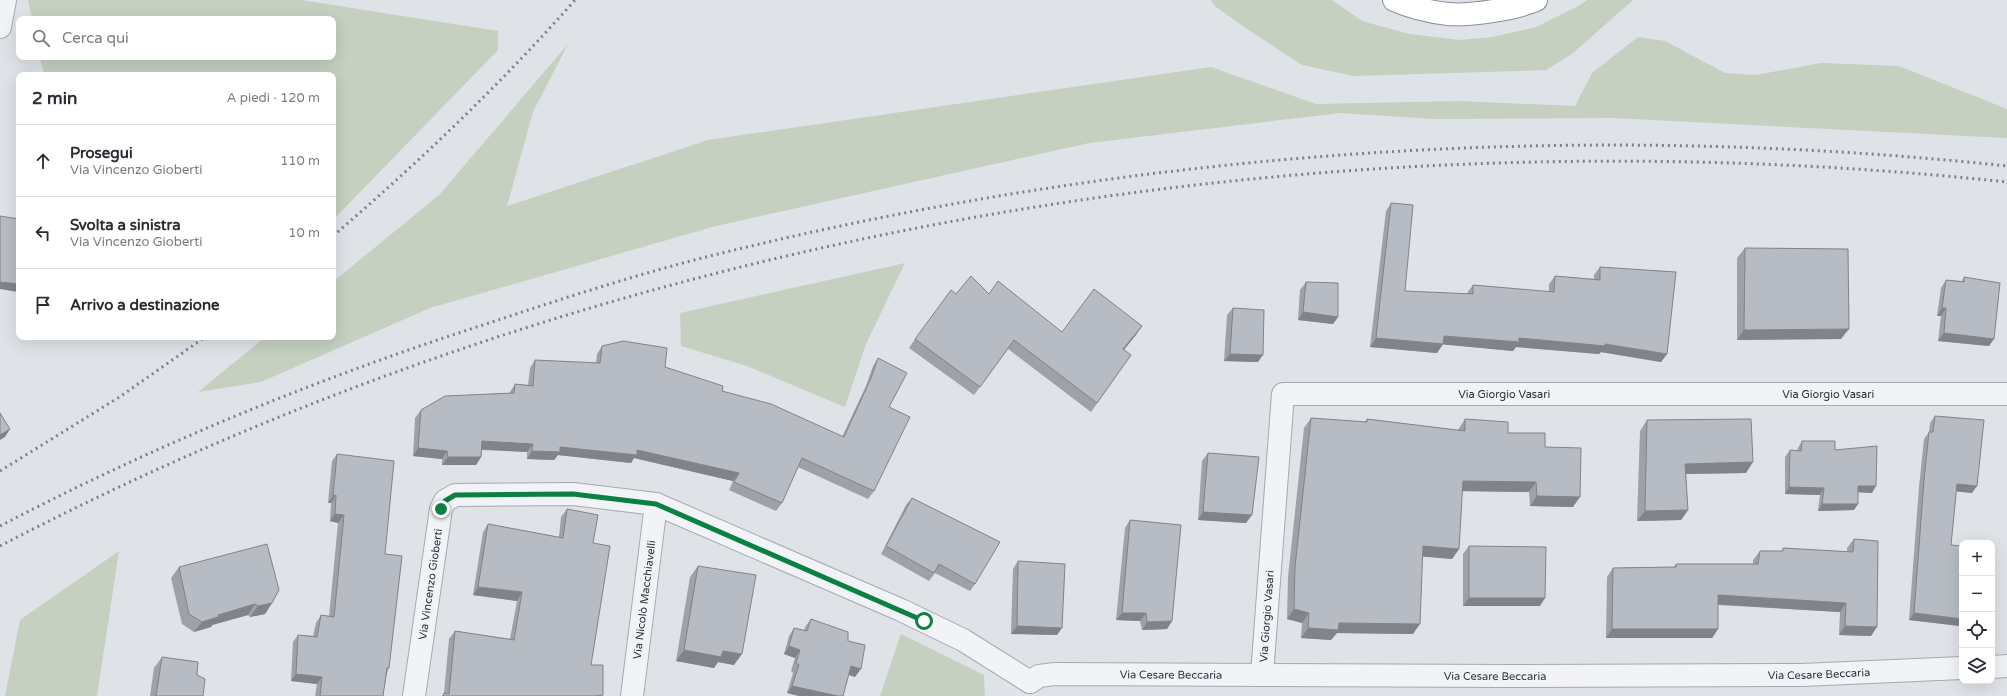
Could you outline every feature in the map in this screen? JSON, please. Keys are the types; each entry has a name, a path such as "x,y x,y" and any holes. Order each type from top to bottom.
{"highway":[{"path":"1394,0 1448,14 1491,12 1536,0"}],"street":[{"path":"0,27 5,0"},
{"name":"Via Giorgio Vasari","path":"1262,675 1283,394 2007,394"},
{"name":"Via Vincenzo Gioberti","path":"414,696 441,509 445,501 455,495 573,494 656,504 901,610 963,640 1028,689"},
{"name":"Via Nicolò Macchiavelli","path":"632,696 656,504"},
{"path":"1995,667 2007,666"},
{"name":"Via Cesare Beccaria","path":"1028,689 1039,676 1055,674 1794,675 1959,668"}],"green space":[{"path":"28,0 301,0 498,31 498,50 336,217 336,72 43,72 41,60 336,60 336,16 31,16"},
{"path":"1211,0 1332,0 1362,21 1409,34 1460,40 1493,37 1536,27 1587,0 1633,0 1572,54 1546,70 1354,76 1302,65 1247,29 1215,6"},
{"path":"1638,37 1665,41 1725,73 1756,75 1821,63 1899,66 2007,109 2007,138 1613,118 1434,119 1340,113 1089,143 716,226 430,308 261,382 198,392 261,340 336,340 336,280 440,194 568,44 533,112 507,206 708,140 1211,67 1316,104 1459,101 1575,106 1592,73"},
{"path":"905,263 866,344 845,407 747,366 681,346 680,313"},
{"path":"119,551 97,696 5,696 20,620"},
{"path":"901,634 984,675 985,696 880,696"}],"building":[{"path":"1391,203 1413,205 1405,291 1473,294 1473,285 1554,292 1555,276 1600,280 1600,267 1676,272 1667,354 1605,344 1605,346 1519,338 1519,342 1444,336 1443,344 1376,338"},
{"path":"0,216 16,219 16,284 0,282"},
{"path":"1745,248 1848,249 1849,329 1744,330"},
{"path":"971,276 989,294 998,281 1062,332 1094,289 1142,326 1123,349 1131,355 1097,403 1014,340 980,387 915,339 951,290 956,294"},
{"path":"1964,277 2000,283 1994,339 1944,333 1946,308 1942,308 1946,280 1964,282"},
{"path":"1306,282 1338,283 1338,317 1303,312"},
{"path":"1233,308 1264,310 1263,355 1230,354"},
{"path":"623,341 667,348 665,367 723,386 722,391 771,404 844,437 871,378 878,358 907,373 889,407 910,417 874,491 802,458 782,503 734,482 739,473 637,450 637,455 560,447 560,452 532,451 533,444 482,441 481,457 448,457 447,451 418,448 421,410 445,396 514,393 515,384 533,386 535,360 600,363 602,346"},
{"path":"0,413 10,429 0,435"},
{"path":"1935,416 1984,420 1977,486 1957,484 1951,545 1959,546 1959,619 1914,613 1929,432 1933,432"},
{"path":"1311,418 1367,422 1367,419 1465,431 1465,419 1508,422 1508,433 1545,433 1545,447 1581,448 1580,497 1537,496 1536,482 1463,481 1459,549 1423,546 1420,624 1339,623 1338,630 1308,628 1309,613 1294,609 1295,567"},
{"path":"1751,419 1753,462 1685,464 1688,510 1645,511 1647,420"},
{"path":"1802,441 1835,441 1835,450 1877,446 1876,486 1858,486 1858,504 1822,504 1824,488 1789,487 1790,450 1801,451"},
{"path":"1208,453 1259,457 1252,515 1203,512"},
{"path":"337,454 394,461 385,554 402,556 389,668 387,668 383,696 320,696 322,677 296,674 298,635 317,637 321,615 334,617 344,515 335,514 336,495 333,496"},
{"path":"912,498 1000,542 975,584 939,564 934,573 886,546"},
{"path":"567,509 598,515 593,543 610,546 591,665 603,665 603,695 443,696 444,693 449,694 455,631 514,640 522,592 478,587 488,524 563,538"},
{"path":"1130,520 1181,525 1172,621 1147,622 1146,613 1122,613"},
{"path":"1854,539 1878,541 1877,627 1845,626 1846,603 1718,595 1718,629 1612,629 1613,568 1676,567 1676,564 1758,564 1760,551 1783,551 1783,548 1853,552"},
{"path":"267,544 279,590 272,603 258,606 255,604 218,615 218,617 202,622 189,614 179,567"},
{"path":"1469,546 1546,547 1545,598 1469,598"},
{"path":"1018,561 1065,564 1062,628 1017,626"},
{"path":"698,566 756,575 742,654 723,651 721,657 684,650"},
{"path":"811,619 848,632 848,641 865,645 861,669 851,666 843,696 792,686 799,665 796,663 800,650 789,646 794,628 807,631"},
{"path":"162,657 198,662 197,675 205,679 203,696 156,696"}],"railway":[{"path":"336,233 397,180 488,93 547,32 575,0"},
{"path":"0,526 119,467 179,440 302,389 426,344 574,295 660,269 718,254 877,218 1037,190 1197,168 1359,154 1521,146 1683,146 1845,152 2007,166"},
{"path":"0,546 234,436 475,344 723,271 976,217 1232,181 1490,163 1749,164 2007,182"},
{"path":"0,471 121,396 201,340"}],"route":[{"path":"441,509 445,501 455,495 573,494 656,504 924,621"}]}
